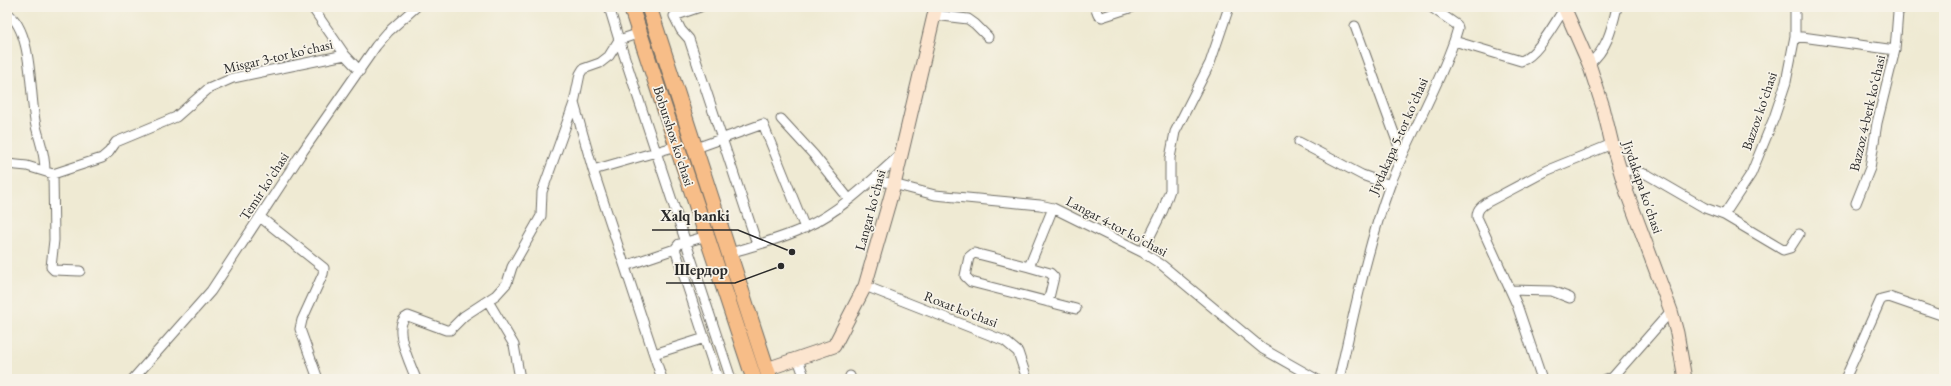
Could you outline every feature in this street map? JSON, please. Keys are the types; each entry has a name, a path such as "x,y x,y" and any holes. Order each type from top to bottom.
{"main road":[{"name":"Boburshox ko'chasi","path":"631,7 754,379"},
{"path":"649,7 696,148 768,374"}],"street":[{"path":"312,7 344,55 360,71"},
{"name":"Temir ko'chasi","path":"133,379 211,291 303,151 376,46 388,32 416,7"},
{"path":"609,7 731,379"},
{"path":"700,7 674,16 689,39 756,244"},
{"path":"1095,7 1098,15 1102,17 1133,7"},
{"path":"1142,252 1163,210 1170,190 1170,158 1175,132 1210,63 1229,7"},
{"path":"1431,7 1456,25 1457,30 1454,41 1520,61 1531,55 1564,8"},
{"path":"1589,64 1601,53 1611,31 1617,7"},
{"name":"Bazzoz koʻchasi","path":"1724,215 1751,174 1786,82 1795,36 1795,7"},
{"name":"Bazzoz 4-berk koʻchasi","path":"1856,203 1870,168 1876,124 1895,50 1898,12 1903,7"},
{"name":"Jiydakapa ko'chasi","path":"1564,8 1589,64 1603,107 1620,171 1671,311 1678,333 1685,379"},
{"path":"935,11 968,19 988,37"},
{"name":"Langar koʻchasi","path":"768,374 798,359 834,346 865,286 894,185 935,11"},
{"path":"7,13 16,19 28,54 36,126 49,172 54,240 50,267 54,270 80,272"},
{"path":"1355,26 1402,155"},
{"path":"416,379 400,331 400,325 405,317 413,317 446,330 450,330 464,316 488,301 507,283 512,267 541,216 542,192 574,103 578,80 583,70 600,63 609,56 620,40 640,34"},
{"name":"Bazzoz 4-berk koʻchasi","path":"1795,36 1895,50"},
{"name":"Jiydakapa 5-tor koʻchasi","path":"1339,379 1376,224 1402,155 1447,61 1454,41"},
{"name":"Misgar 3-tor koʻchasi","path":"49,172 102,158 109,152 116,142 176,117 197,97 222,82 233,78 344,55"},
{"path":"574,103 593,170 662,379"},
{"path":"781,119 814,155 849,199"},
{"path":"696,148 763,124 805,228"},
{"path":"1299,142 1362,175 1390,186"},
{"path":"1542,379 1511,290 1477,217 1478,209 1486,203 1548,170 1612,144"},
{"path":"593,170 677,146"},
{"path":"730,253 805,228 823,218 874,179 901,154"},
{"path":"7,164 27,166 49,172"},
{"path":"1620,171 1630,170 1648,175 1705,208 1724,215 1783,250 1790,248 1799,234"},
{"name":"Langar 4-tor koʻchasi","path":"874,179 935,195 1040,205 1053,208 1142,252 1168,270 1263,349 1316,379"},
{"path":"1029,267 1053,208"},
{"path":"260,216 324,268 323,274 302,320 300,328 318,379"},
{"path":"625,266 675,249 677,245 707,236"},
{"path":"675,249 718,379"},
{"path":"1048,302 1054,277 1050,273 974,253 969,257 965,276 971,282 1048,302 1076,309"},
{"name":"Roxat koʻchasi","path":"865,286 1005,341 1018,352 1027,379"},
{"path":"1511,290 1552,291 1570,298"},
{"path":"1845,379 1881,299 1889,297 1944,316"},
{"path":"488,301 514,345 520,379"},
{"path":"1610,378 1671,311"},
{"path":"654,354 704,338"},
{"path":"798,359 805,379"}],"place":[{"name":"Xalq banki","path":"792,252"},
{"name":"Шердор","path":"781,266"}]}
